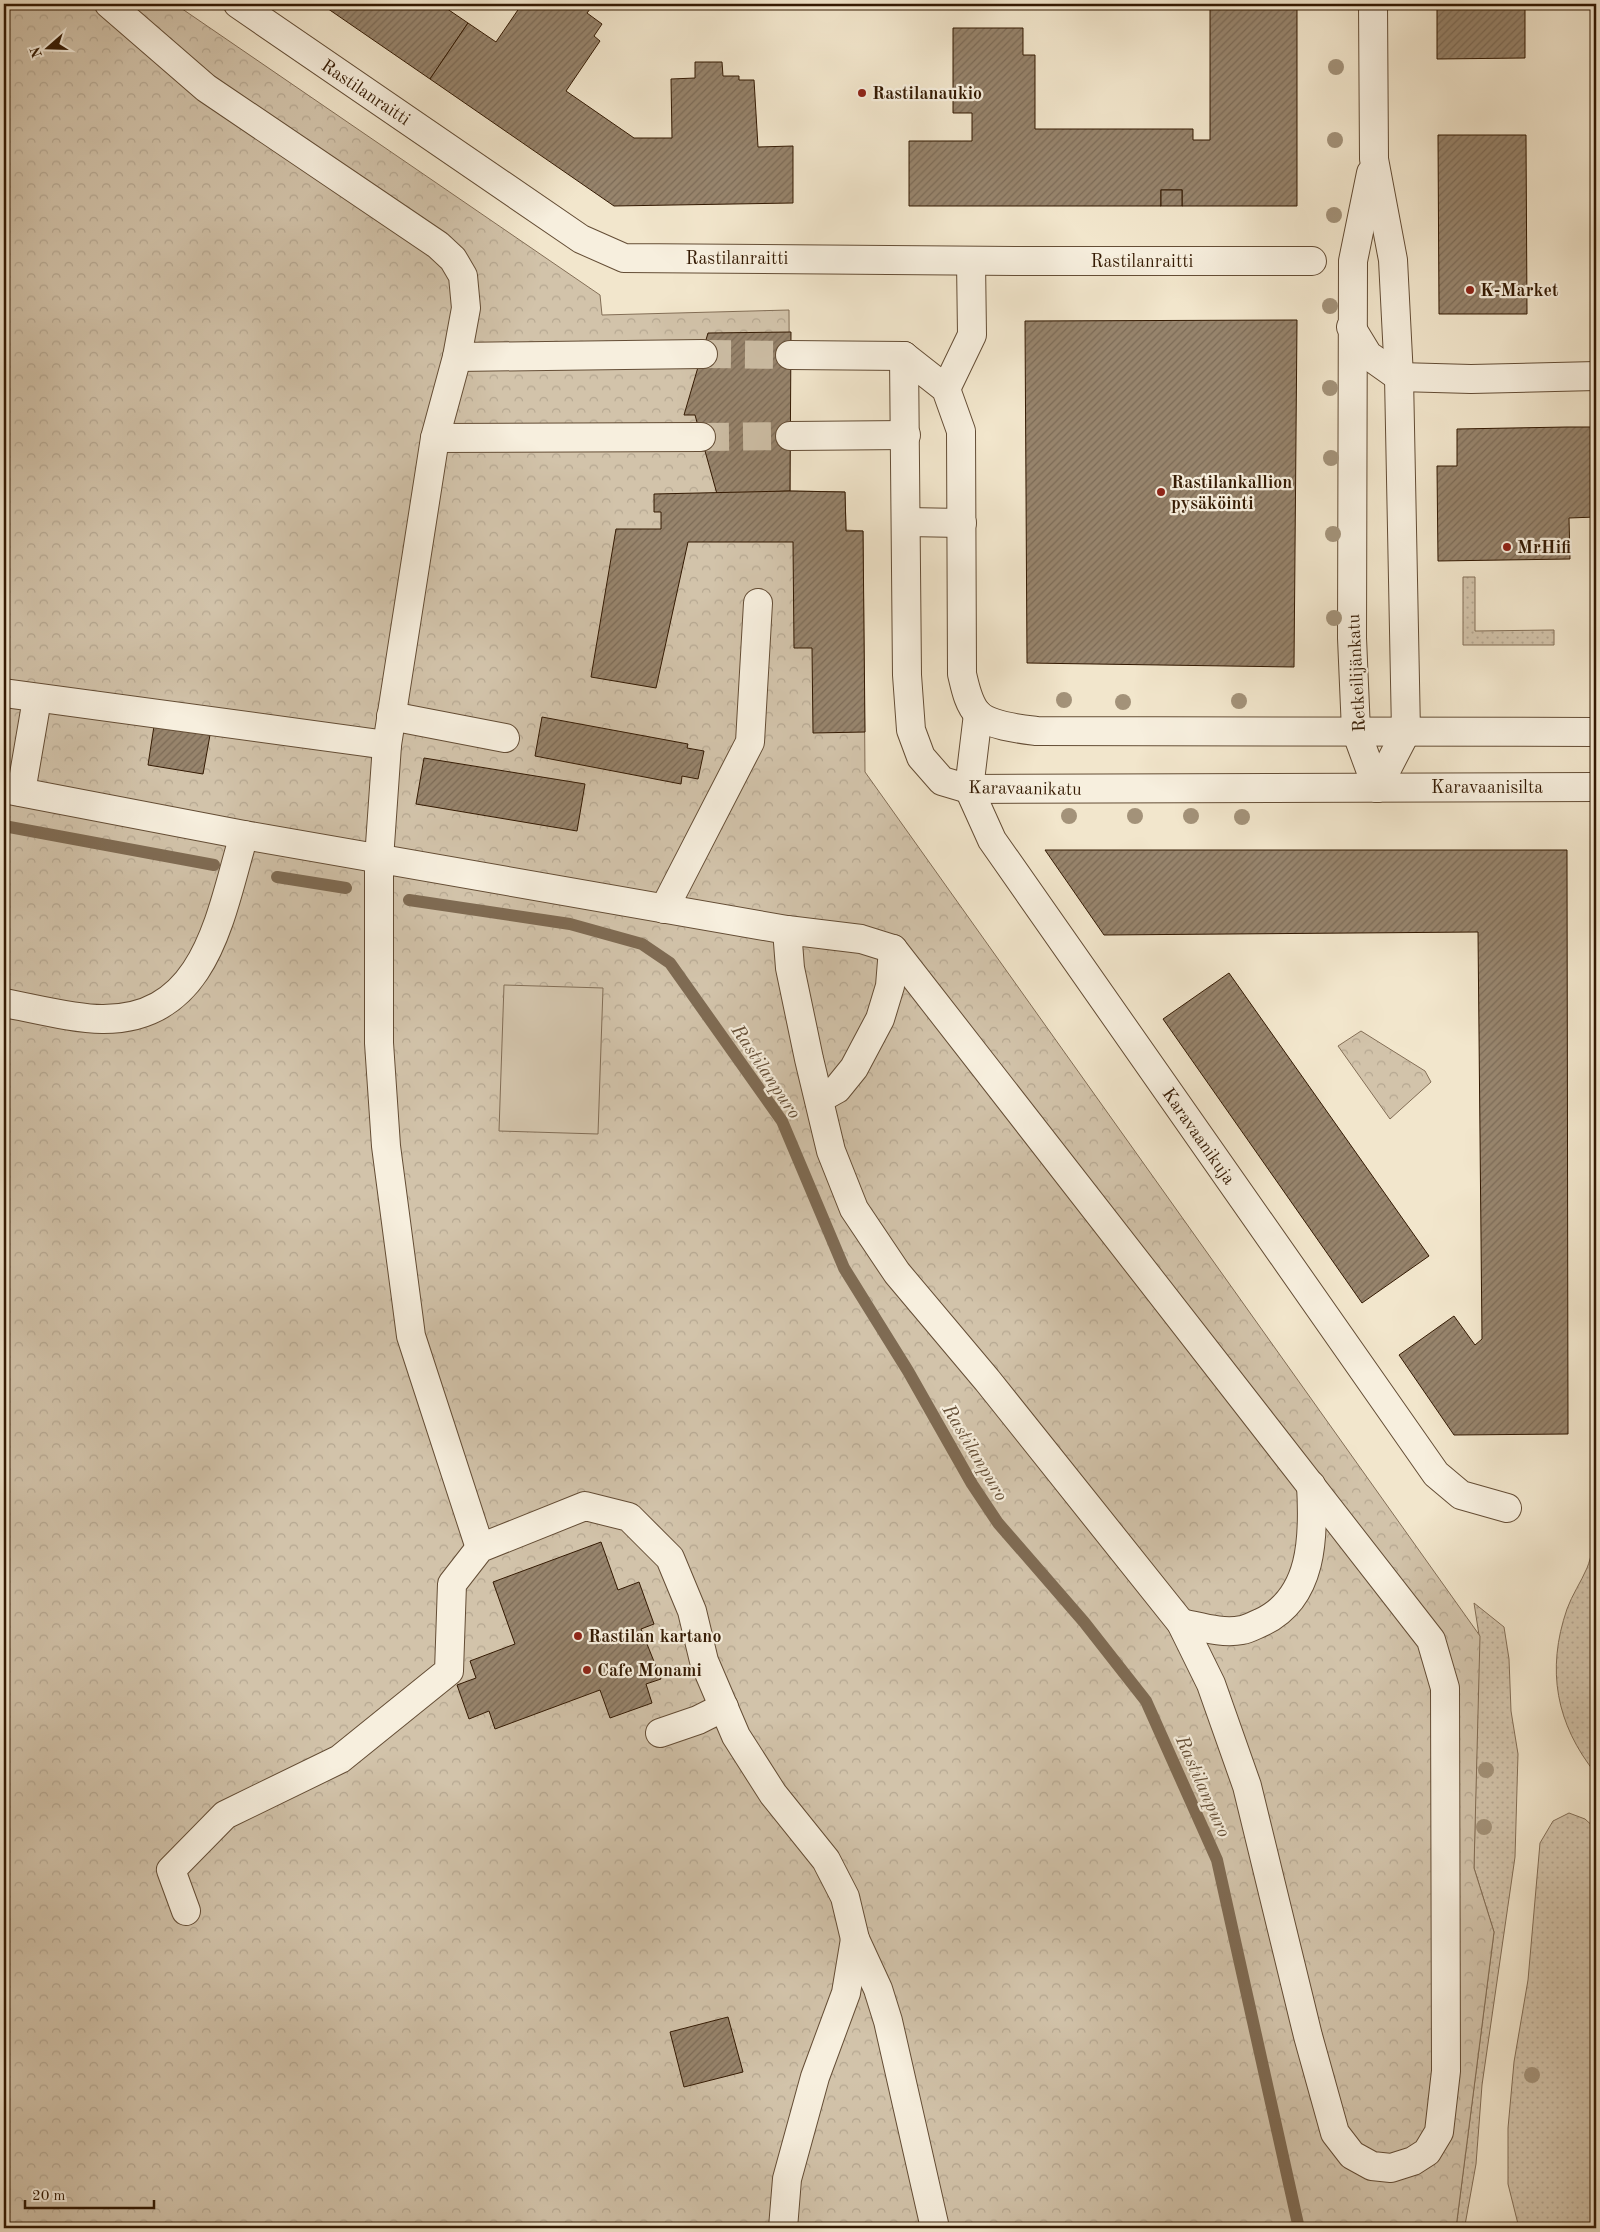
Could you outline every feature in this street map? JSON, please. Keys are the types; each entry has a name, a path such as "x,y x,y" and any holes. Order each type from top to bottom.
{"street":[{"path":"109,4 206,88 438,245 453,259 463,276 466,308 457,357 435,438 387,745 379,859 378,1043 386,1146 412,1336 480,1548"},
{"name":"Rastilanraitti","path":"238,4 580,239 624,258 1312,261"},
{"name":"Retkeilijänkatu","path":"1373,4 1374,159 1393,260 1399,377 1406,732 1377,788"},
{"name":"Retkeilijänkatu","path":"1374,159 1353,260 1351,327 1352,638 1356,731 1377,788"},
{"path":"946,389 972,335 971,261"},
{"path":"1351,327 1368,355 1399,377 1565,378 1596,376"},
{"path":"457,357 703,354"},
{"path":"790,355 904,356 946,389 961,431 962,674 968,695 978,714 968,789"},
{"name":"Karavaanikatu","path":"904,356 907,675 911,730 921,757 942,781 968,789 1377,788"},
{"path":"790,436 906,435"},
{"path":"435,438 702,436"},
{"path":"907,522 962,522"},
{"path":"664,909 750,742 758,603"},
{"path":"4,693 387,745"},
{"path":"37,698 12,791 244,835 664,909 787,930 861,939 893,949 1431,1640 1445,1688 1446,2071 1439,2132 1427,2152 1413,2161 1392,2168 1372,2166 1352,2155 1335,2133 1308,2036 1247,1786 1211,1684 1182,1623 999,1395 897,1273 854,1209 831,1151 790,968 787,930"},
{"path":"978,714 1003,726 1037,731 1596,732"},
{"path":"391,716 505,738"},
{"name":"Karavaanisilta","path":"1377,788 1596,787"},
{"name":"Karavaanikuja","path":"968,789 992,840 1436,1474 1461,1495 1507,1508"},
{"path":"4,1003 100,1019 124,1018 143,1013 166,1002 190,981 206,956 244,835"},
{"path":"819,1099 837,1089 854,1068 880,1019 890,986 893,949"},
{"path":"1182,1623 1215,1630 1243,1630 1270,1618 1293,1599 1304,1575 1313,1528 1311,1485"},
{"path":"186,1911 171,1870 225,1815 340,1758 449,1671 452,1584 480,1548 585,1506 629,1517 670,1558 692,1611 704,1661 736,1736 773,1794 826,1860 846,1897 855,1939 878,1989 888,2021 935,2228"},
{"path":"660,1733 698,1720 724,1706"},
{"path":"783,2228 787,2179 815,2078 846,1993 855,1939"}],"green space":[{"path":"4,4 175,4 600,295 602,315 789,310 790,491 845,492 846,530 863,531 865,772 1480,1636 1474,1868 1494,1932 1456,2228 4,2228"},
{"path":"1463,577 1475,577 1475,631 1554,630 1554,645 1463,645"},
{"path":"504,985 603,988 598,1134 499,1131"},
{"path":"1361,1031 1425,1071 1431,1082 1390,1119 1338,1046"},
{"path":"1596,1527 1596,1774 1582,1755 1572,1736 1564,1716 1556,1675 1557,1653 1567,1609 1589,1563"},
{"path":"1474,1603 1504,1627 1509,1659 1511,1711 1518,1754 1515,1857 1482,2085 1476,2164 1465,2225 1462,2228 1456,2228 1494,1932 1474,1868 1479,1635"},
{"path":"1569,1813 1585,1819 1596,1829 1596,2228 1519,2228 1508,2184 1508,2128 1514,2062 1528,1980 1540,1843 1553,1821"}],"building":[{"path":"321,4 440,4 468,23 430,79"},
{"path":"522,4 594,4 587,13 602,24 594,36 600,41 566,91 634,138 672,138 671,79 695,78 695,62 722,62 723,76 739,76 739,80 754,80 758,147 793,146 793,203 614,206 430,79 468,23 496,42"},
{"path":"1210,4 1297,4 1297,206 1182,206 1182,190 1161,190 1161,206 909,206 909,141 972,141 972,113 953,113 953,28 1023,28 1023,55 1035,55 1035,129 1193,129 1193,140 1210,140"},
{"path":"1437,4 1525,4 1525,58 1437,59"},
{"path":"1438,135 1526,135 1527,314 1439,314"},
{"path":"1161,190 1182,190 1182,206 1161,206"},
{"name":"Rastilankallion pysäköinti","path":"1297,320 1294,667 1027,663 1025,321"},
{"path":"791,332 790,491 717,494 695,415 684,415 708,333"},
{"path":"1596,427 1596,517 1569,518 1570,559 1438,561 1437,466 1457,466 1457,429"},
{"path":"790,491 845,492 846,531 863,531 865,732 813,733 812,648 794,648 793,542 688,542 656,688 591,677 616,529 661,529 661,512 654,512 654,494"},
{"path":"542,717 688,744 687,748 704,751 698,779 682,776 681,784 535,756"},
{"path":"154,726 210,735 203,774 148,765"},
{"path":"424,758 585,784 577,831 416,804"},
{"path":"1045,850 1567,850 1568,1434 1454,1435 1399,1355 1454,1316 1475,1345 1482,1339 1478,932 1104,935"},
{"path":"1229,973 1429,1256 1362,1303 1163,1019"},
{"name":"Rastilan kartano","path":"601,1542 618,1590 639,1582 654,1624 641,1629 661,1679 646,1684 652,1703 610,1718 600,1690 495,1729 489,1711 469,1719 457,1685 476,1678 470,1661 515,1644 493,1582"},
{"path":"728,2017 743,2072 684,2087 670,2032"}],"waterway":[{"path":"4,826 214,865"},
{"path":"277,877 346,888"},
{"name":"Rastilanpuro","path":"409,900 570,924 642,944 670,963 782,1121 844,1268 908,1371 972,1484 998,1523 1084,1622 1146,1701 1217,1860 1298,2224"}],"tunnel":[{"path":"703,354 790,355"},
{"path":"701,437 790,436"}],"place":[{"name":"Rastilanaukio","path":"862,93"},
{"name":"K-Market","path":"1470,290"},
{"name":"Rastilankallion pysäköinti","path":"1161,492"},
{"name":"MrHifi","path":"1507,547"},
{"name":"Rastilan kartano","path":"578,1636"},
{"name":"Cafe Monami","path":"587,1670"}]}
